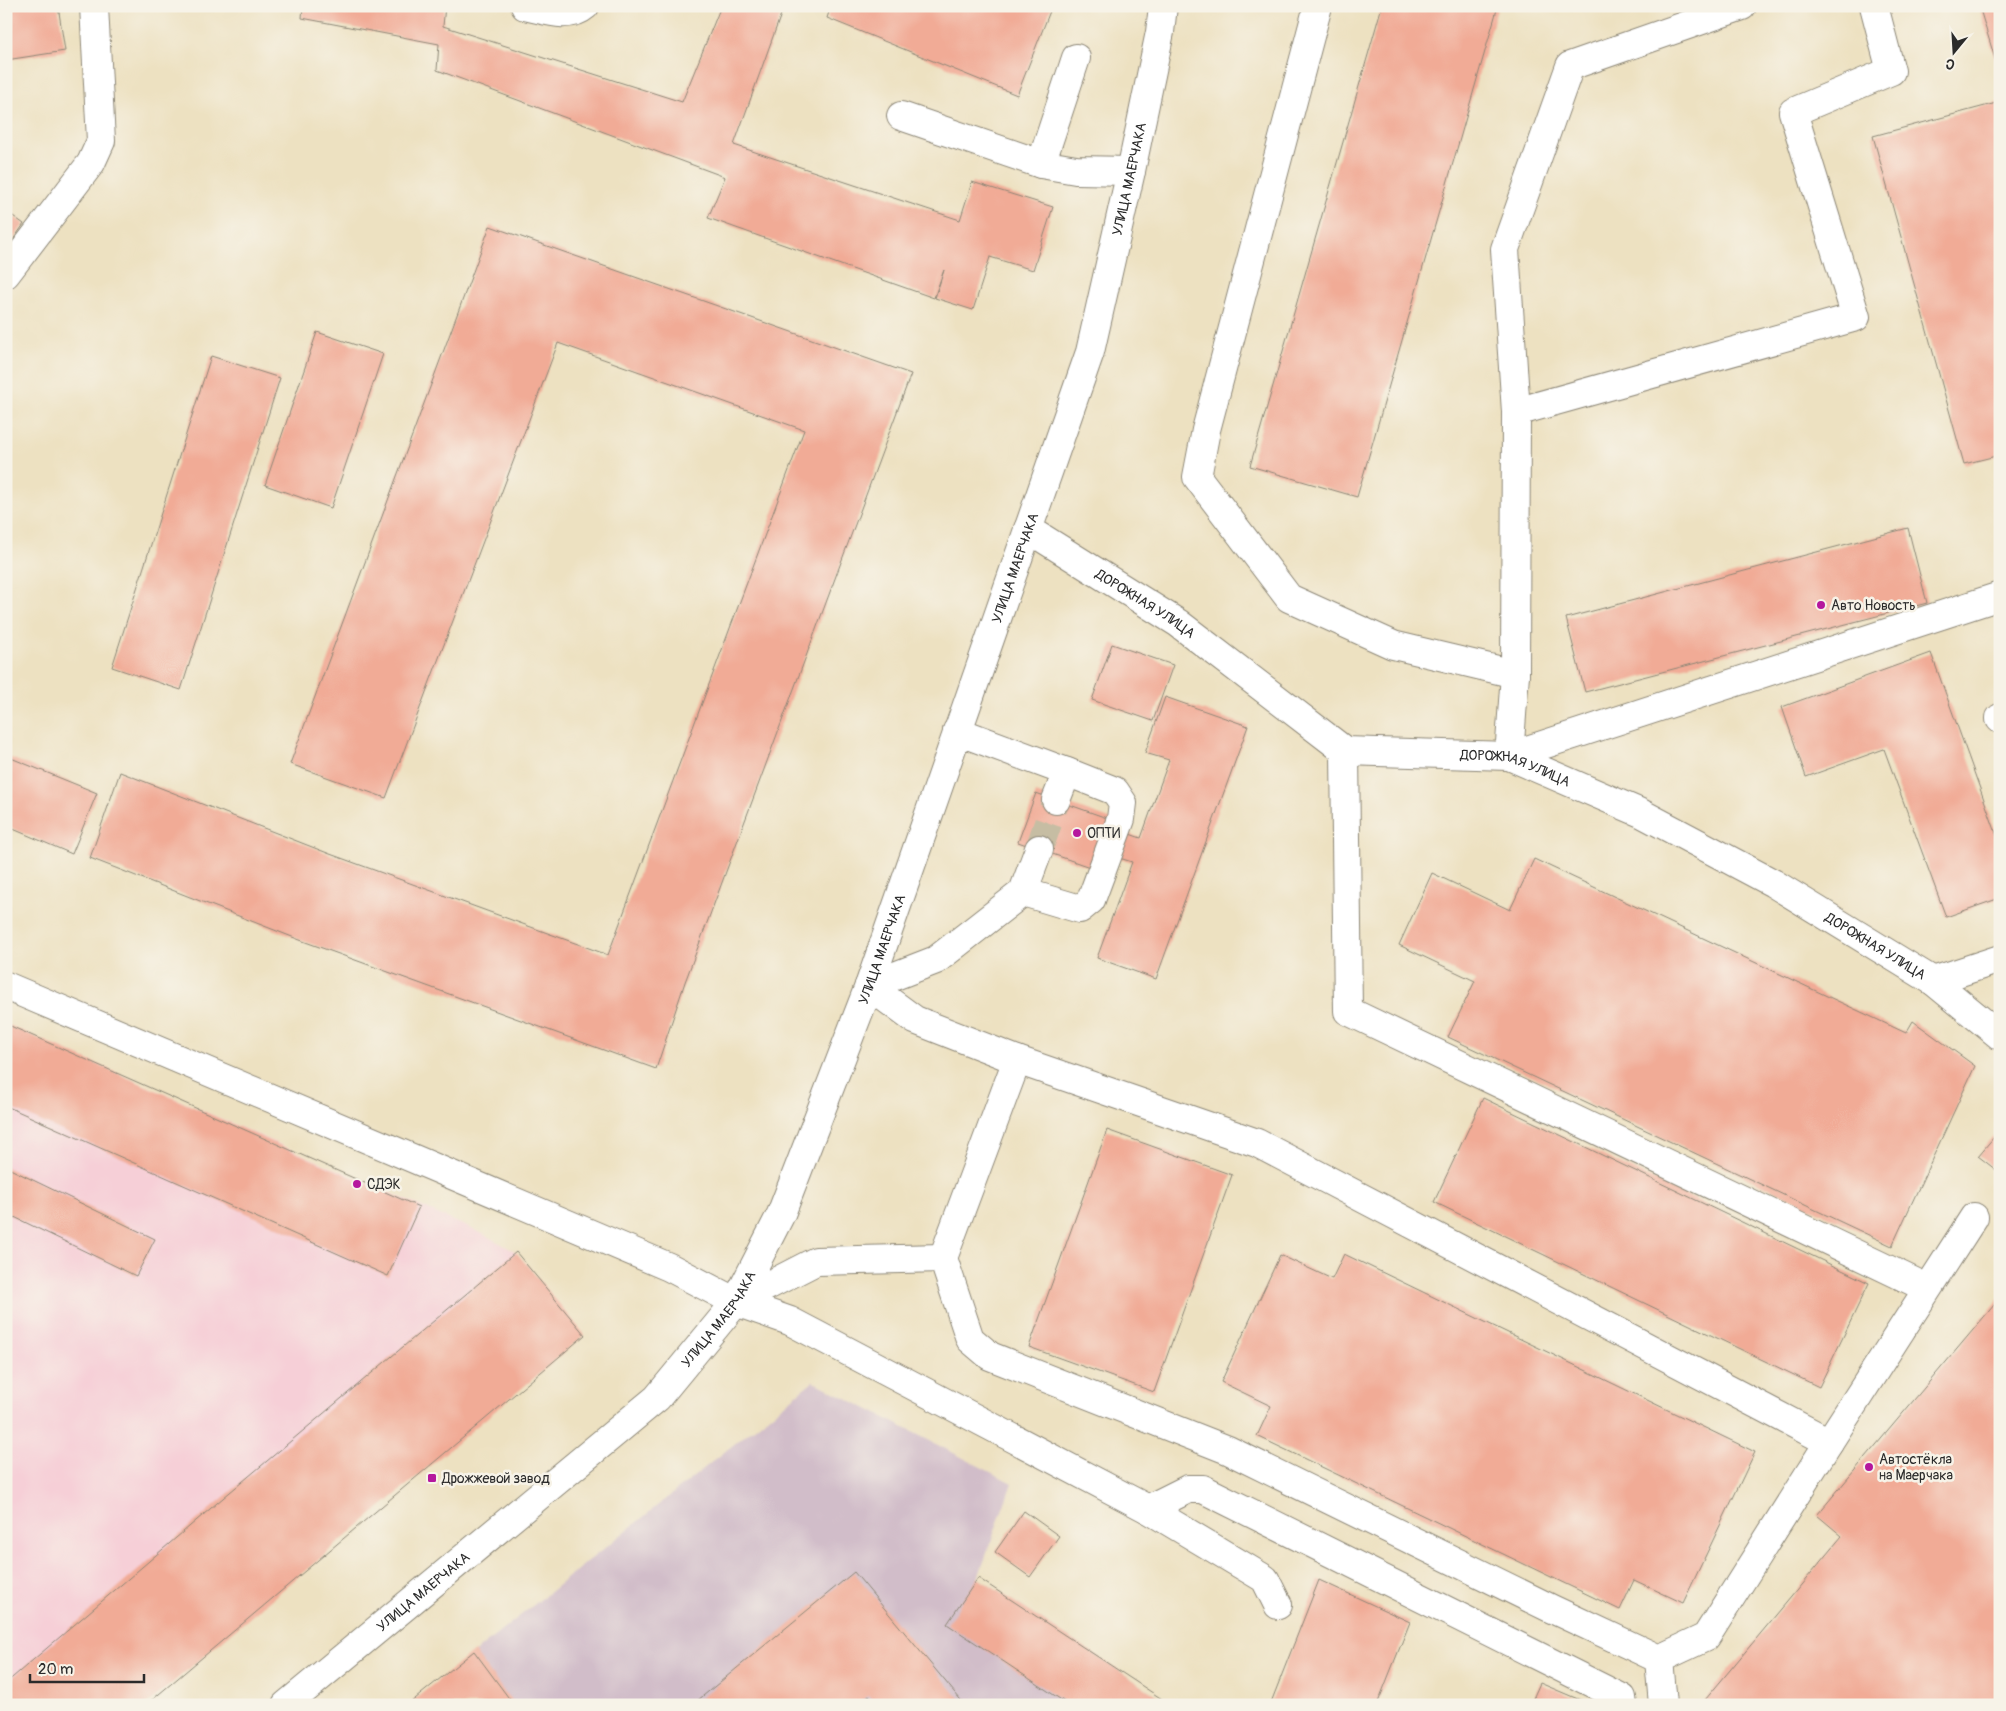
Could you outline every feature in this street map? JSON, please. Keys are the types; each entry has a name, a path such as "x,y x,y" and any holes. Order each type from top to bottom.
{"main road":[{"path":"6,274 91,163 101,140 94,6"},
{"path":"525,6 562,14 578,13 585,6"},
{"name":"УЛИЦА МАЕРЧАКА","path":"286,1705 657,1398 736,1302 781,1214 869,986 1090,352 1131,171 1160,32 1163,6"},
{"path":"1318,6 1206,430 1197,477 1290,598 1393,645 1515,674"},
{"path":"1742,6 1570,66 1505,249 1516,412 1515,674 1509,756 2000,596"},
{"path":"1516,412 1856,317 1793,112 1891,71 1874,6"},
{"path":"1041,164 1076,58"},
{"path":"901,116 1041,164 1076,170 1131,171"},
{"name":"ДОРОЖНАЯ УЛИЦА","path":"1028,529 1178,623 1345,751 1509,756 1659,822 1773,883 1934,981 2000,1036"},
{"path":"957,731 1115,791 1123,803 1121,819 1091,900 1080,909 1023,892"},
{"path":"1345,751 1348,1011 1927,1288"},
{"path":"1056,800 1067,772"},
{"path":"869,986 936,960 1023,892 1039,849"},
{"path":"1934,981 2000,959"},
{"path":"6,986 669,1267 736,1302 790,1320 1148,1508 1265,1579 1278,1605"},
{"path":"869,986 915,1020 1016,1060 1257,1143 1829,1442"},
{"path":"1016,1060 943,1258 970,1339 990,1356 1228,1450 1552,1609 1659,1659"},
{"path":"1659,1659 1706,1637 1974,1217"},
{"path":"736,1302 816,1261 943,1258"},
{"path":"1148,1508 1188,1489 1203,1488 1622,1698 1623,1705"},
{"path":"1659,1659 1663,1705"}],"shaded area":[{"path":"6,1024 481,1233 516,1252 585,1335 6,1705"},
{"path":"813,1381 1012,1483 978,1578 1171,1705 409,1705"}],"building":[{"path":"6,6 58,6 65,51 6,60"},
{"path":"303,6 445,6 443,26 682,102 721,6 784,6 734,145 960,220 972,182 1053,207 1033,270 990,257 973,310 935,298 944,270 934,298 708,218 725,177 437,70 439,44 302,18"},
{"path":"831,6 1052,6 1017,95 827,18"},
{"path":"1382,6 1498,6 1357,497 1250,466"},
{"path":"1979,6 2000,6 2000,72 1999,72"},
{"path":"2000,102 2000,455 1964,464 1873,136"},
{"path":"6,211 24,224 6,250"},
{"path":"490,226 911,374 685,982 656,1069 300,940 90,858 120,772 330,854 608,955 804,430 558,343 386,798 290,764"},
{"path":"317,332 383,354 331,508 265,485"},
{"path":"211,356 280,378 181,690 112,667"},
{"path":"1908,528 1927,603 1585,692 1566,618"},
{"path":"1112,644 1173,665 1153,721 1092,700"},
{"path":"1931,653 2000,844 2000,898 1946,917 1884,749 1806,777 1782,707"},
{"path":"1165,697 1248,726 1156,979 1097,958 1132,862 1113,856 1107,873 1018,842 1036,793 1121,823 1118,830 1141,838 1169,760 1145,753"},
{"path":"6,756 97,793 72,854 6,826"},
{"path":"1534,859 1906,1033 1913,1021 1975,1066 1892,1246 1448,1037 1475,981 1399,945 1432,873 1510,910"},
{"path":"6,1024 419,1207 388,1276 6,1106"},
{"path":"1483,1098 1869,1283 1819,1387 1434,1202"},
{"path":"1107,1130 1232,1175 1154,1392 1029,1347"},
{"path":"2000,1130 2000,1173 1978,1156"},
{"path":"6,1167 155,1239 136,1276 6,1213"},
{"path":"516,1252 585,1335 146,1705 6,1705 6,1683"},
{"path":"1344,1254 1755,1452 1683,1603 1634,1580 1620,1610 1257,1436 1271,1406 1221,1382 1280,1255 1332,1279"},
{"path":"2000,1298 2000,1705 1712,1705 1705,1700 1842,1536 1817,1515"},
{"path":"1024,1511 1059,1536 1030,1577 995,1552"},
{"path":"854,1572 965,1705 877,1705 869,1695 857,1705 692,1705"},
{"path":"978,1578 1171,1705 1069,1705 947,1624"},
{"path":"1319,1580 1410,1622 1377,1705 1270,1705"},
{"path":"474,1651 511,1701 506,1705 412,1705 410,1703"},
{"path":"1540,1683 1592,1705 1530,1705"}],"tunnel":[{"path":"1039,849 1056,800"}],"place":[{"name":"Авто Новость","path":"1821,605"},
{"name":"ОПТИ","path":"1077,833"},
{"name":"СДЭК","path":"357,1184"},
{"name":"Автостёкла на Маерчака","path":"1869,1467"},
{"name":"Дрожжевой завод","path":"432,1478"}]}
